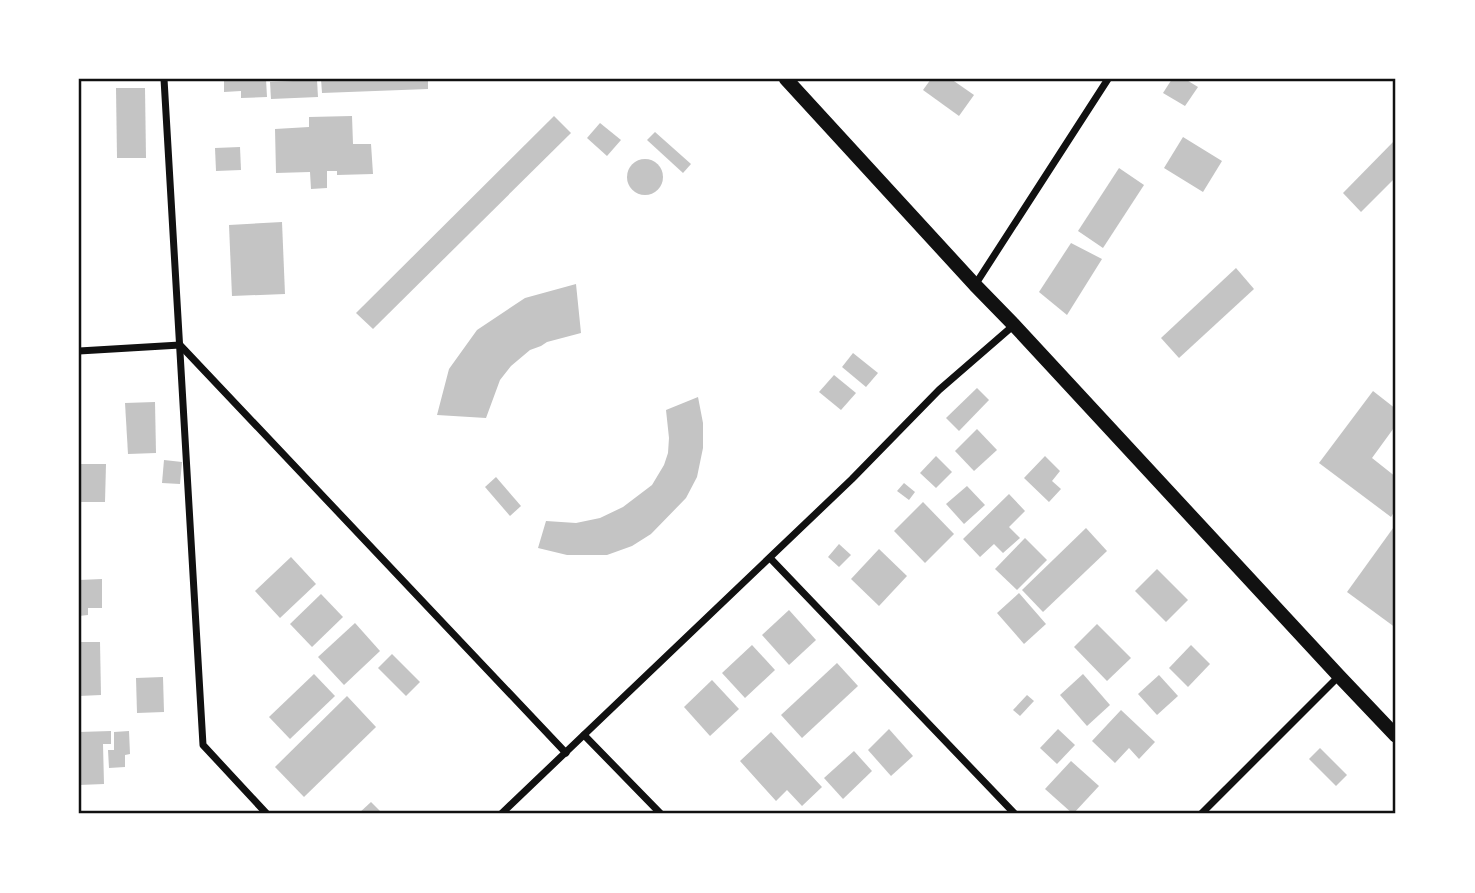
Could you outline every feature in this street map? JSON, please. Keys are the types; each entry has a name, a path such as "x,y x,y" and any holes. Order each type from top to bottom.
{"main road":[{"path":"786,79 799,85 975,285 1396,736"}],"street":[{"path":"164,79 203,745 267,814"},
{"path":"975,285 1108,79"},
{"path":"501,814 852,479 939,390 1014,325"},
{"path":"79,351 180,345"},
{"path":"180,345 565,753"},
{"path":"769,558 1014,814"},
{"path":"1201,814 1339,677"},
{"path":"584,735 661,814"}],"building":[{"path":"266,79 267,97 241,98 241,91 224,92 224,80"},
{"path":"321,79 428,79 428,89 322,93"},
{"path":"931,79 951,79 974,95 959,116 923,90"},
{"path":"1172,79 1185,79 1198,87 1185,106 1163,93"},
{"path":"317,80 318,97 271,99 270,82"},
{"path":"116,88 145,88 146,158 117,158"},
{"path":"352,116 353,144 371,144 373,174 337,175 337,171 327,171 327,188 311,189 310,172 276,173 275,129 309,127 309,117"},
{"path":"554,116 571,133 373,329 356,313"},
{"path":"600,123 621,140 607,156 587,138"},
{"path":"655,132 691,164 683,173 647,140"},
{"path":"1183,137 1222,161 1203,192 1164,168"},
{"path":"1396,139 1396,177 1361,212 1343,193"},
{"path":"240,147 241,170 216,171 215,148"},
{"path":"645,159 658,164 663,177 658,190 645,195 632,190 627,177 632,164"},
{"path":"1119,168 1144,185 1103,248 1078,231"},
{"path":"282,222 285,294 232,296 229,225"},
{"path":"1071,243 1102,259 1067,315 1039,292"},
{"path":"1236,268 1254,289 1179,358 1161,338"},
{"path":"576,284 581,333 547,342 530,350 511,366 500,380 486,418 437,415 449,369 477,330 525,298"},
{"path":"853,353 878,373 866,387 842,367"},
{"path":"834,375 856,393 841,410 819,392"},
{"path":"977,388 989,400 959,431 946,418"},
{"path":"1373,391 1396,409 1396,425 1372,458 1396,477 1396,509 1391,517 1319,463"},
{"path":"698,397 703,423 703,448 697,477 686,498 651,534 632,546 607,555 567,555 538,548 546,521 576,523 600,518 623,507 652,485 668,453 666,410"},
{"path":"155,402 156,453 128,454 125,403"},
{"path":"977,429 997,450 974,471 955,451"},
{"path":"936,456 952,472 936,488 920,473"},
{"path":"1045,456 1060,471 1052,481 1061,489 1049,502 1024,478"},
{"path":"164,460 182,462 180,484 162,483"},
{"path":"79,464 106,464 105,502 79,502"},
{"path":"496,477 521,506 510,516 485,487"},
{"path":"904,483 915,492 909,500 897,491"},
{"path":"967,486 985,505 964,524 946,504"},
{"path":"1009,494 1025,511 1009,527 1020,538 1003,553 994,544 980,557 963,539"},
{"path":"923,502 954,534 925,563 894,531"},
{"path":"1396,524 1396,628 1347,592"},
{"path":"1086,528 1107,551 1043,612 1022,590"},
{"path":"1025,538 1047,560 1017,590 995,569"},
{"path":"839,544 851,555 839,567 828,557"},
{"path":"879,549 907,576 879,606 851,579"},
{"path":"291,557 316,584 280,618 255,591"},
{"path":"1157,569 1188,600 1166,622 1135,591"},
{"path":"102,579 102,608 88,608 88,615 79,616 79,580"},
{"path":"1019,593 1046,624 1024,644 997,613"},
{"path":"321,594 343,617 312,647 290,624"},
{"path":"789,610 816,640 789,665 762,635"},
{"path":"355,623 380,651 344,685 318,657"},
{"path":"1097,624 1131,658 1107,681 1074,647"},
{"path":"79,642 100,642 101,695 79,696"},
{"path":"752,645 775,670 745,698 722,673"},
{"path":"1191,645 1210,664 1188,687 1169,668"},
{"path":"392,654 420,682 406,696 378,668"},
{"path":"837,663 858,686 802,738 781,715"},
{"path":"314,674 335,696 290,739 269,717"},
{"path":"1083,674 1110,705 1087,726 1060,695"},
{"path":"1159,675 1178,696 1157,715 1138,694"},
{"path":"163,677 164,712 137,713 136,678"},
{"path":"712,680 739,709 710,736 684,707"},
{"path":"1027,695 1034,701 1020,716 1013,710"},
{"path":"347,696 376,727 304,797 275,767"},
{"path":"1121,710 1155,742 1139,759 1129,748 1115,763 1092,741"},
{"path":"889,729 913,756 891,776 868,750"},
{"path":"1058,729 1075,745 1057,764 1040,748"},
{"path":"111,731 111,744 103,744 104,784 79,785 79,732"},
{"path":"129,731 130,754 125,755 125,767 109,768 108,750 114,750 114,732"},
{"path":"771,732 822,787 802,806 787,790 776,801 740,761"},
{"path":"1320,748 1347,775 1336,786 1309,759"},
{"path":"854,751 872,771 843,799 824,778"},
{"path":"1071,761 1099,786 1073,814 1045,789"},
{"path":"371,802 383,814 358,814"}]}
